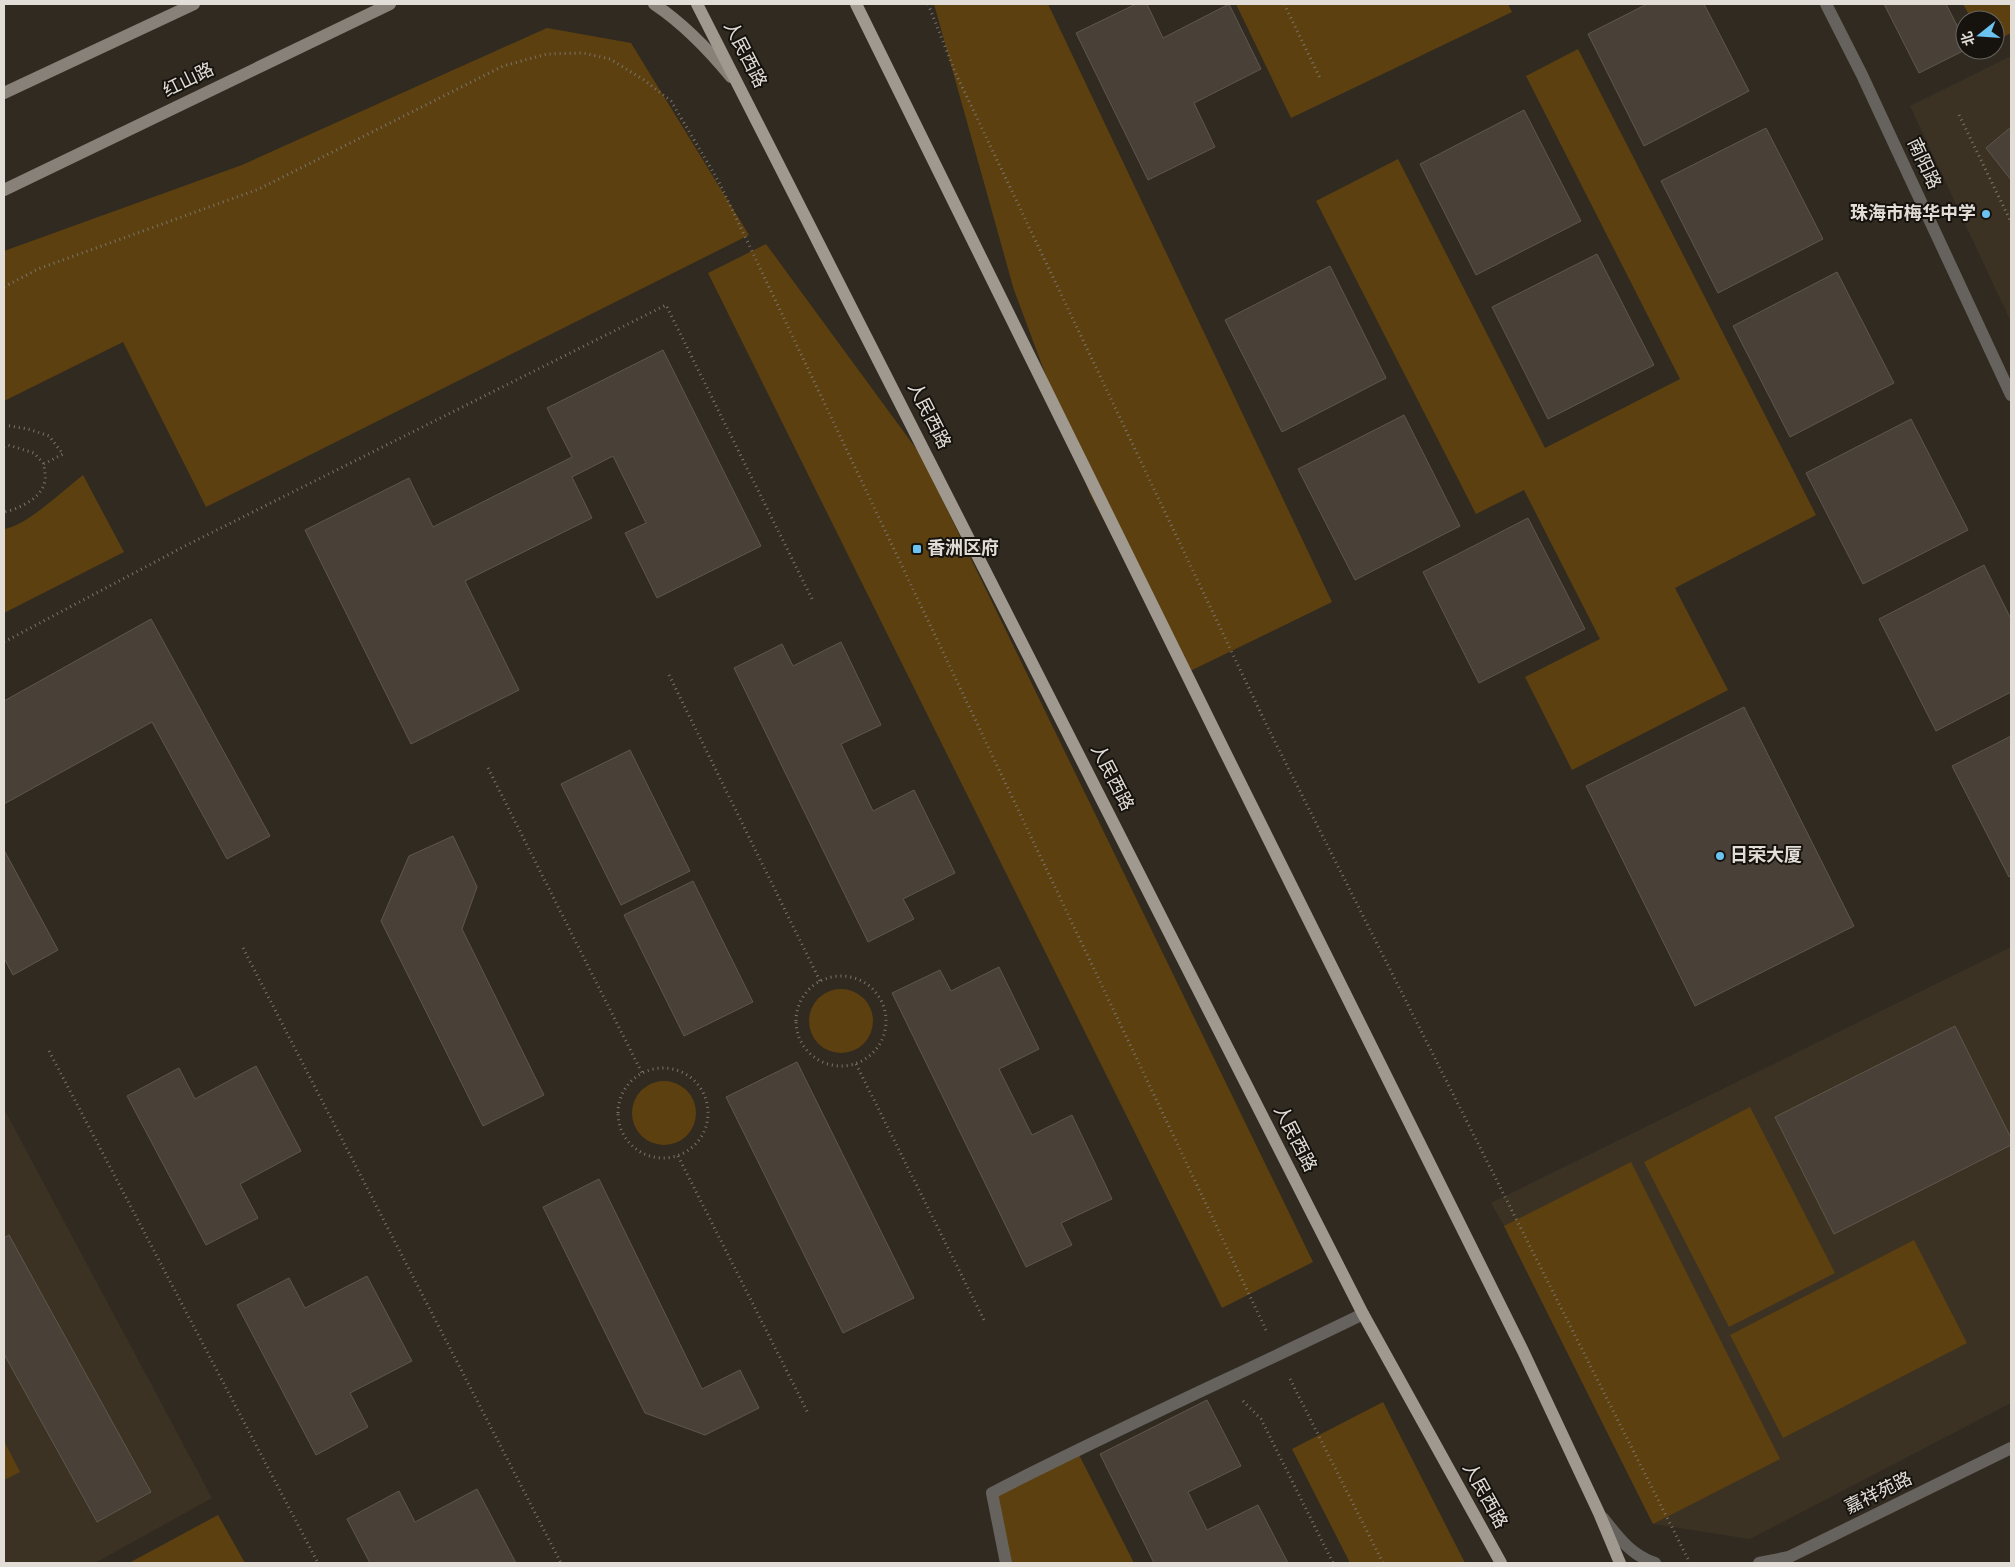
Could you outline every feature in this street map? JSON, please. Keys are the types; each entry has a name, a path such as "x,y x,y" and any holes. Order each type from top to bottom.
{"main road":[{"path":"4,93 194,4"},
{"name":"红山路","path":"4,190 390,4"},
{"path":"654,4 677,19 709,50 744,93"},
{"name":"人民西路","path":"697,4 744,93 1363,1314 1501,1563"},
{"path":"856,4 1523,1352 1620,1563"},
{"path":"861,4 867,26"}],"street":[{"name":"南阳路","path":"1826,4 1862,74 2011,395"},
{"path":"1006,1563 992,1493 1076,1449 1223,1382 1363,1314"},
{"name":"嘉祥苑路","path":"1759,1563 1785,1560 2011,1448"},
{"path":"1599,1514 1626,1546 1643,1559 1655,1563"}],"path":[{"path":"928,4 956,74 1267,726 1690,1563"},
{"path":"1284,4 1320,78"},
{"path":"4,287 38,269 259,189 503,66 547,54 583,53 610,60 644,80 671,101 719,182 1278,1355 1383,1563"},
{"path":"1959,115 2011,222"},
{"path":"4,642 185,546 666,305 813,601"},
{"path":"4,425 28,429 49,436 62,454 44,464"},
{"path":"4,447 8,445 34,453 44,464 45,482 36,497 16,510 4,512"},
{"path":"669,675 820,981"},
{"path":"488,768 642,1073"},
{"path":"244,948 562,1563"},
{"path":"834,977 849,977 863,982 874,991 882,1004 885,1018 884,1033 879,1046 868,1057 856,1064 841,1066 826,1064 814,1057 804,1046 797,1033 796,1018 799,1003 808,991 820,981 834,977"},
{"path":"49,1051 318,1563"},
{"path":"856,1064 985,1322"},
{"path":"656,1068 671,1069 685,1073 696,1083 704,1095 708,1110 701,1138 690,1149 678,1156 663,1158 649,1156 636,1149 626,1138 620,1125 618,1109 622,1095 630,1082 642,1073 656,1068"},
{"path":"678,1156 808,1413"},
{"path":"1223,1382 1260,1419 1333,1563"}],"shaded area":[{"path":"934,4 1048,4 1332,602 1184,674 1090,494 1014,290"},
{"path":"1236,4 1508,4 1512,12 1291,118"},
{"path":"1963,4 2011,4 2011,33 2005,36 2005,10 1966,10"},
{"path":"547,28 631,43 749,235 206,507 123,342 4,401 4,251 242,165"},
{"path":"1578,49 1816,515 1675,588 1728,690 1572,770 1525,677 1600,639 1524,490 1476,514 1316,201 1398,159 1545,448 1680,379 1526,76"},
{"name":"珠海市梅华中学","path":"2011,56 2011,322 1910,106"},
{"path":"766,244 920,454 1313,1262 1222,1308 708,273"},
{"path":"83,475 124,552 4,613 4,529 23,522"},
{"path":"2011,947 2011,1403 1750,1539 1653,1524 1491,1203"},
{"path":"841,989 859,995 867,1003 873,1021 867,1039 859,1047 841,1053 823,1047 815,1039 809,1021 815,1003 823,995"},
{"path":"664,1081 682,1087 690,1095 696,1113 690,1131 682,1139 664,1145 646,1139 638,1131 632,1113 638,1095 646,1087"},
{"path":"1750,1107 1835,1273 1729,1327 1644,1162"},
{"path":"4,1109 212,1498 95,1563 4,1563"},
{"path":"1631,1162 1780,1459 1653,1524 1504,1226"},
{"path":"1914,1240 1967,1343 1783,1438 1730,1335"},
{"path":"1383,1402 1465,1563 1350,1563 1292,1449"},
{"path":"4,1441 20,1472 4,1480"},
{"path":"1076,1449 1134,1563 1008,1563 992,1493"},
{"path":"218,1515 245,1563 129,1563"}],"building":[{"path":"1136,4 1147,4 1163,38 1229,4 1261,69 1194,103 1215,147 1148,180 1076,33"},
{"path":"1647,4 1704,4 1749,91 1644,146 1588,34"},
{"path":"1884,4 1946,4 1955,22 1955,55 1919,73"},
{"path":"1524,110 1581,221 1476,275 1420,164"},
{"path":"2011,127 2011,180 1986,148"},
{"path":"1766,128 1823,239 1718,293 1661,181"},
{"path":"1597,254 1654,365 1548,419 1492,307"},
{"path":"1330,266 1386,378 1282,432 1225,320"},
{"path":"1837,272 1894,383 1790,437 1733,326"},
{"path":"663,350 761,546 657,598 625,533 646,523 613,456 572,477 592,518 465,581 519,690 411,744 305,530 409,478 433,527 572,457 547,408"},
{"path":"1404,415 1460,526 1355,580 1298,469"},
{"path":"1911,419 1968,530 1863,584 1806,473"},
{"path":"1528,518 1585,629 1479,683 1423,572"},
{"path":"1984,565 2011,619 2011,692 1936,731 1879,619"},
{"path":"151,619 270,836 227,859 152,722 4,804 4,701"},
{"path":"841,642 881,725 841,744 873,811 914,790 955,873 903,899 914,919 868,942 734,668 782,644 793,666"},
{"name":"日荣大厦","path":"1744,707 1854,926 1695,1006 1586,786"},
{"path":"2011,736 2011,876 2009,877 1952,766"},
{"path":"630,750 690,871 621,905 561,784"},
{"path":"453,836 477,887 462,929 544,1095 483,1126 381,921 409,856"},
{"path":"4,850 58,950 13,975 4,958"},
{"path":"693,881 753,1002 684,1036 624,915"},
{"path":"999,967 1039,1049 999,1069 1032,1135 1072,1115 1112,1199 1061,1223 1072,1245 1026,1267 892,993 940,970 951,991"},
{"path":"1955,1026 2011,1138 2011,1145 1834,1234 1775,1117"},
{"path":"797,1062 914,1298 843,1333 726,1097"},
{"path":"256,1066 301,1151 240,1184 258,1218 206,1245 127,1096 179,1068 195,1099"},
{"path":"599,1179 702,1389 740,1370 759,1408 705,1435 645,1413 543,1207"},
{"path":"9,1235 151,1492 97,1522 4,1354 4,1238"},
{"path":"367,1276 412,1361 350,1393 368,1427 316,1455 237,1305 289,1278 305,1308"},
{"path":"1207,1400 1241,1466 1188,1492 1207,1530 1258,1505 1288,1563 1154,1563 1100,1454"},
{"path":"477,1489 516,1563 370,1563 347,1519 399,1491 415,1522"}],"place":[{"name":"珠海市梅华中学","path":"1986,214"},
{"name":"香洲区府","path":"917,549"},
{"name":"日荣大厦","path":"1720,856"}]}
